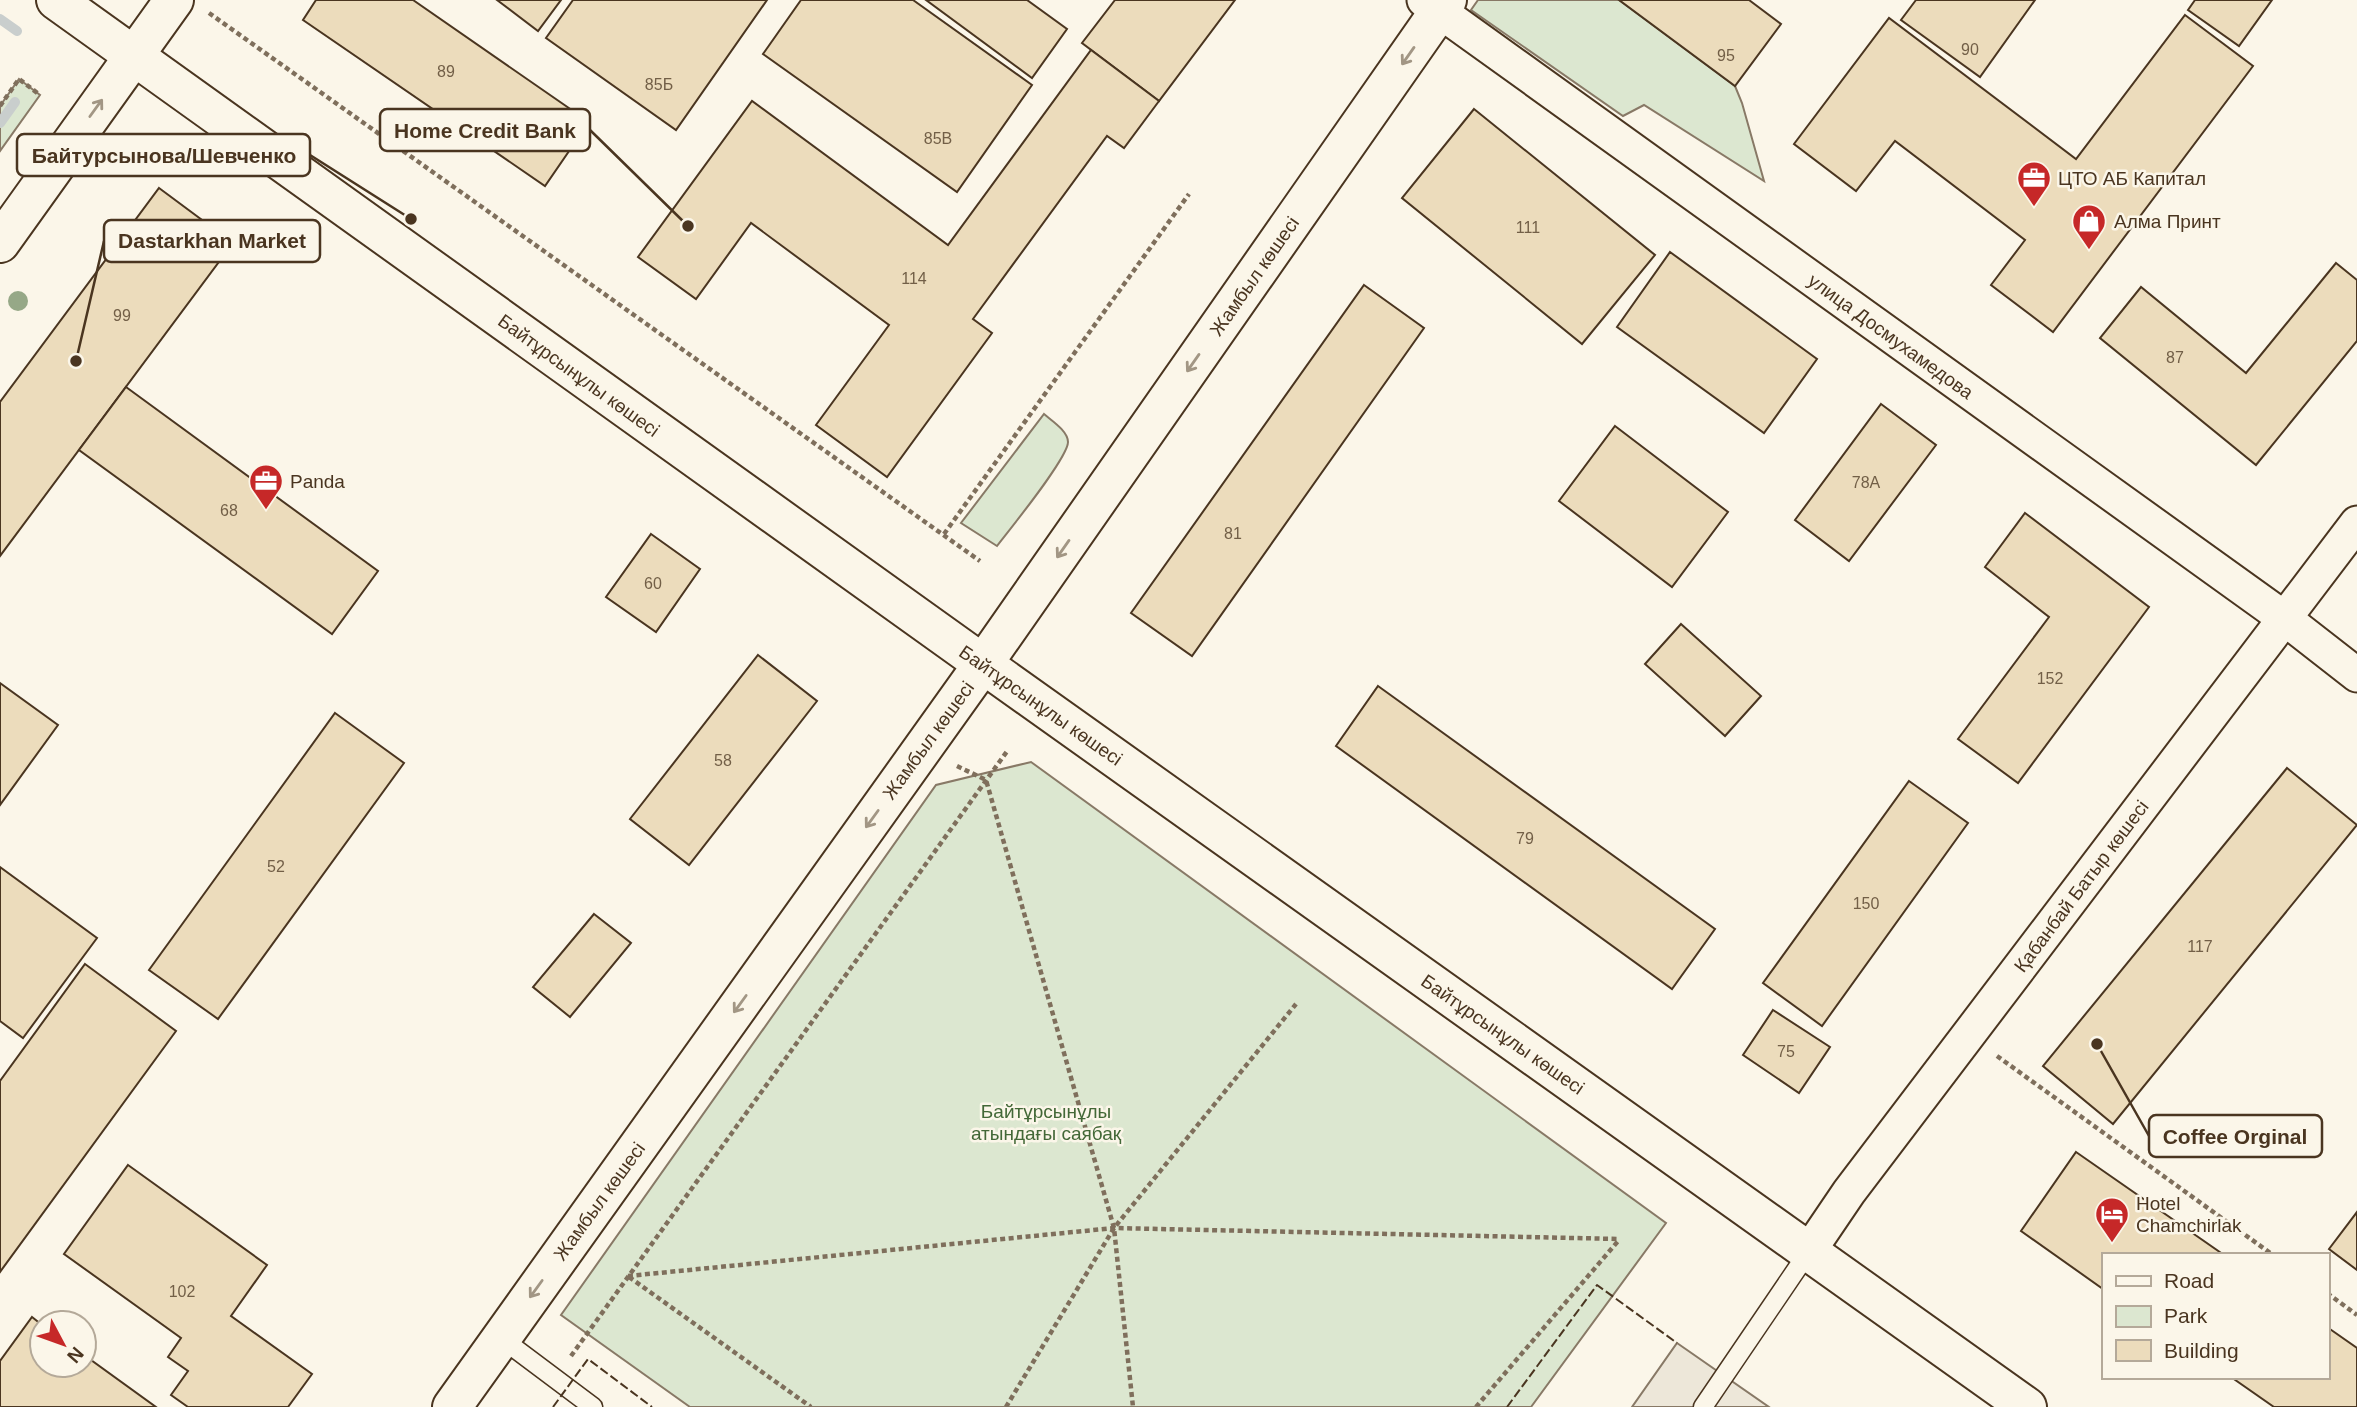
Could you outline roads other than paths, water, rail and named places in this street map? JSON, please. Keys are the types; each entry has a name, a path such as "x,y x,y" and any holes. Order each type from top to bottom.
{"main road":[{"name":"Байтұрсынұлы көшесі","path":"56,0 2027,1407"},
{"path":"0,243 134,56 188,4"},
{"name":"Жамбыл көшесі","path":"452,1407 983,664 1437,4"}],"street":[{"name":"улица Досмухамедова","path":"1437,4 2284,618 2357,675"},
{"name":"Қабанбай Батыр көшесі","path":"1808,1251 1968,1034 2357,523"}],"lane":[{"path":"1703,1407 1808,1251"},
{"path":"501,1338 593,1407"}],"waterway":[{"path":"0,19 17,31"},
{"path":"0,123 15,102"}],"place":[{"name":"ЦТО АБ Капитал","path":"2034,208"},
{"name":"Байтурсынова/Шевченко","path":"411,219"},
{"name":"Home Credit Bank","path":"688,226"},
{"name":"Алма Принт","path":"2089,251"},
{"name":"Dastarkhan Market","path":"76,361"},
{"name":"Panda","path":"266,511"},
{"name":"Coffee Orginal","path":"2097,1044"},
{"name":"Hotel Chamchirlak","path":"2112,1244"}],"park label":[{"name":"Байтұрсынұлы атындағы саябақ","path":"1046,1122"}]}
